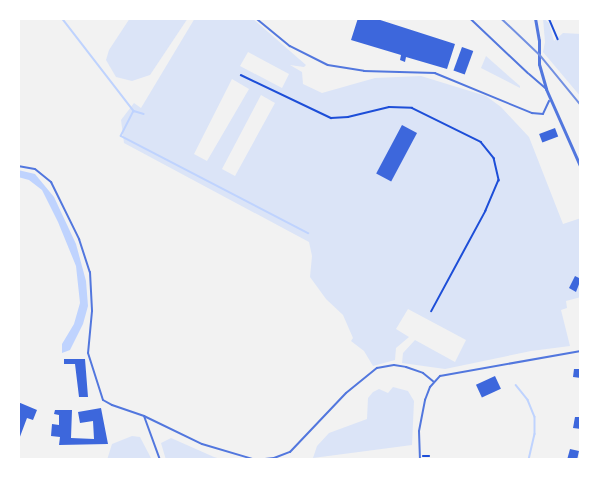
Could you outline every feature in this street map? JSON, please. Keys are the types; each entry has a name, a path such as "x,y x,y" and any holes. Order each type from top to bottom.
{"street":[{"path":"535,18 541,75 581,168"},
{"path":"529,74 546,89"},
{"path":"18,166 35,169 51,182 58,191 79,238 90,272 92,311 88,353 103,400 144,416 202,444 256,460 274,458 290,452 346,393 377,368 394,364 423,373 433,381"},
{"path":"420,458 422,416 427,393 433,381 447,373 581,351"},
{"path":"144,416 160,460"}],"lane":[{"path":"256,18 290,46 328,65 364,71 435,73 532,113 543,114 550,100"},
{"path":"470,18 529,74"}],"path":[{"path":"549,18 558,39"},
{"path":"241,75 331,118 348,117 389,107 412,108 481,142 494,158 499,180 486,211 432,311"},
{"path":"420,458 429,456"}],"shaded area":[{"path":"130,18 188,18 150,75 132,81 116,77 106,60 109,50"},
{"path":"195,18 252,18 306,65 304,67 290,65 302,72 303,84 322,93 375,78 421,76 486,96 501,107 529,137 563,224 581,218 581,297 566,301 567,308 561,310 570,346 531,351 445,369 402,363 403,353 415,340 455,362 466,340 408,309 396,329 409,337 396,348 395,360 373,366 364,351 351,341 353,338 343,315 326,299 310,277 312,256 309,242 124,143 121,120 134,103 141,108","holes":["248,52 289,74 282,88 240,66","232,79 249,89 207,161 194,154","261,95 275,103 235,176 222,169"]},
{"path":"543,18 549,23 554,41 563,33 581,34 581,97 543,52 545,42"},
{"path":"486,56 520,86 520,88 481,68"},
{"path":"393,387 408,391 414,401 412,445 313,458 317,446 329,433 367,419 368,398 373,392 379,389 388,393"},
{"path":"132,436 140,437 152,460 107,460 112,444"},
{"path":"171,438 224,460 166,460 161,443"}],"water":[{"path":"18,170 35,174 54,197 76,244 86,281 88,306 83,324 70,350 62,353 62,344 74,324 80,303 76,266 42,190 29,180 18,177"}],"building":[{"path":"358,18 374,18 455,44 447,69 406,57 405,62 400,60 401,55 351,40"},
{"path":"462,47 473,51 465,75 453,70"},
{"path":"402,125 417,133 391,182 376,174"},
{"path":"555,128 558,136 542,142 539,134"},
{"path":"575,276 581,279 576,292 569,288"},
{"path":"64,359 85,359 88,397 79,397 75,364 64,364"},
{"path":"574,369 581,369 581,378 573,377"},
{"path":"495,376 501,389 482,398 476,385"},
{"path":"18,402 37,410 33,420 27,418 18,442"},
{"path":"101,408 108,444 59,445 60,437 51,436 52,424 59,425 59,415 54,414 55,410 72,410 71,438 94,439 93,421 80,423 78,412"},
{"path":"575,417 581,417 581,429 573,428"},
{"path":"570,449 579,451 577,460 567,460"}],"waterway":[{"path":"62,18 134,111 121,136 308,233"},
{"path":"134,111 144,114"},
{"path":"516,385 528,400 535,417 535,434 529,460"}],"railway":[{"path":"501,18 540,55 581,105"}]}
